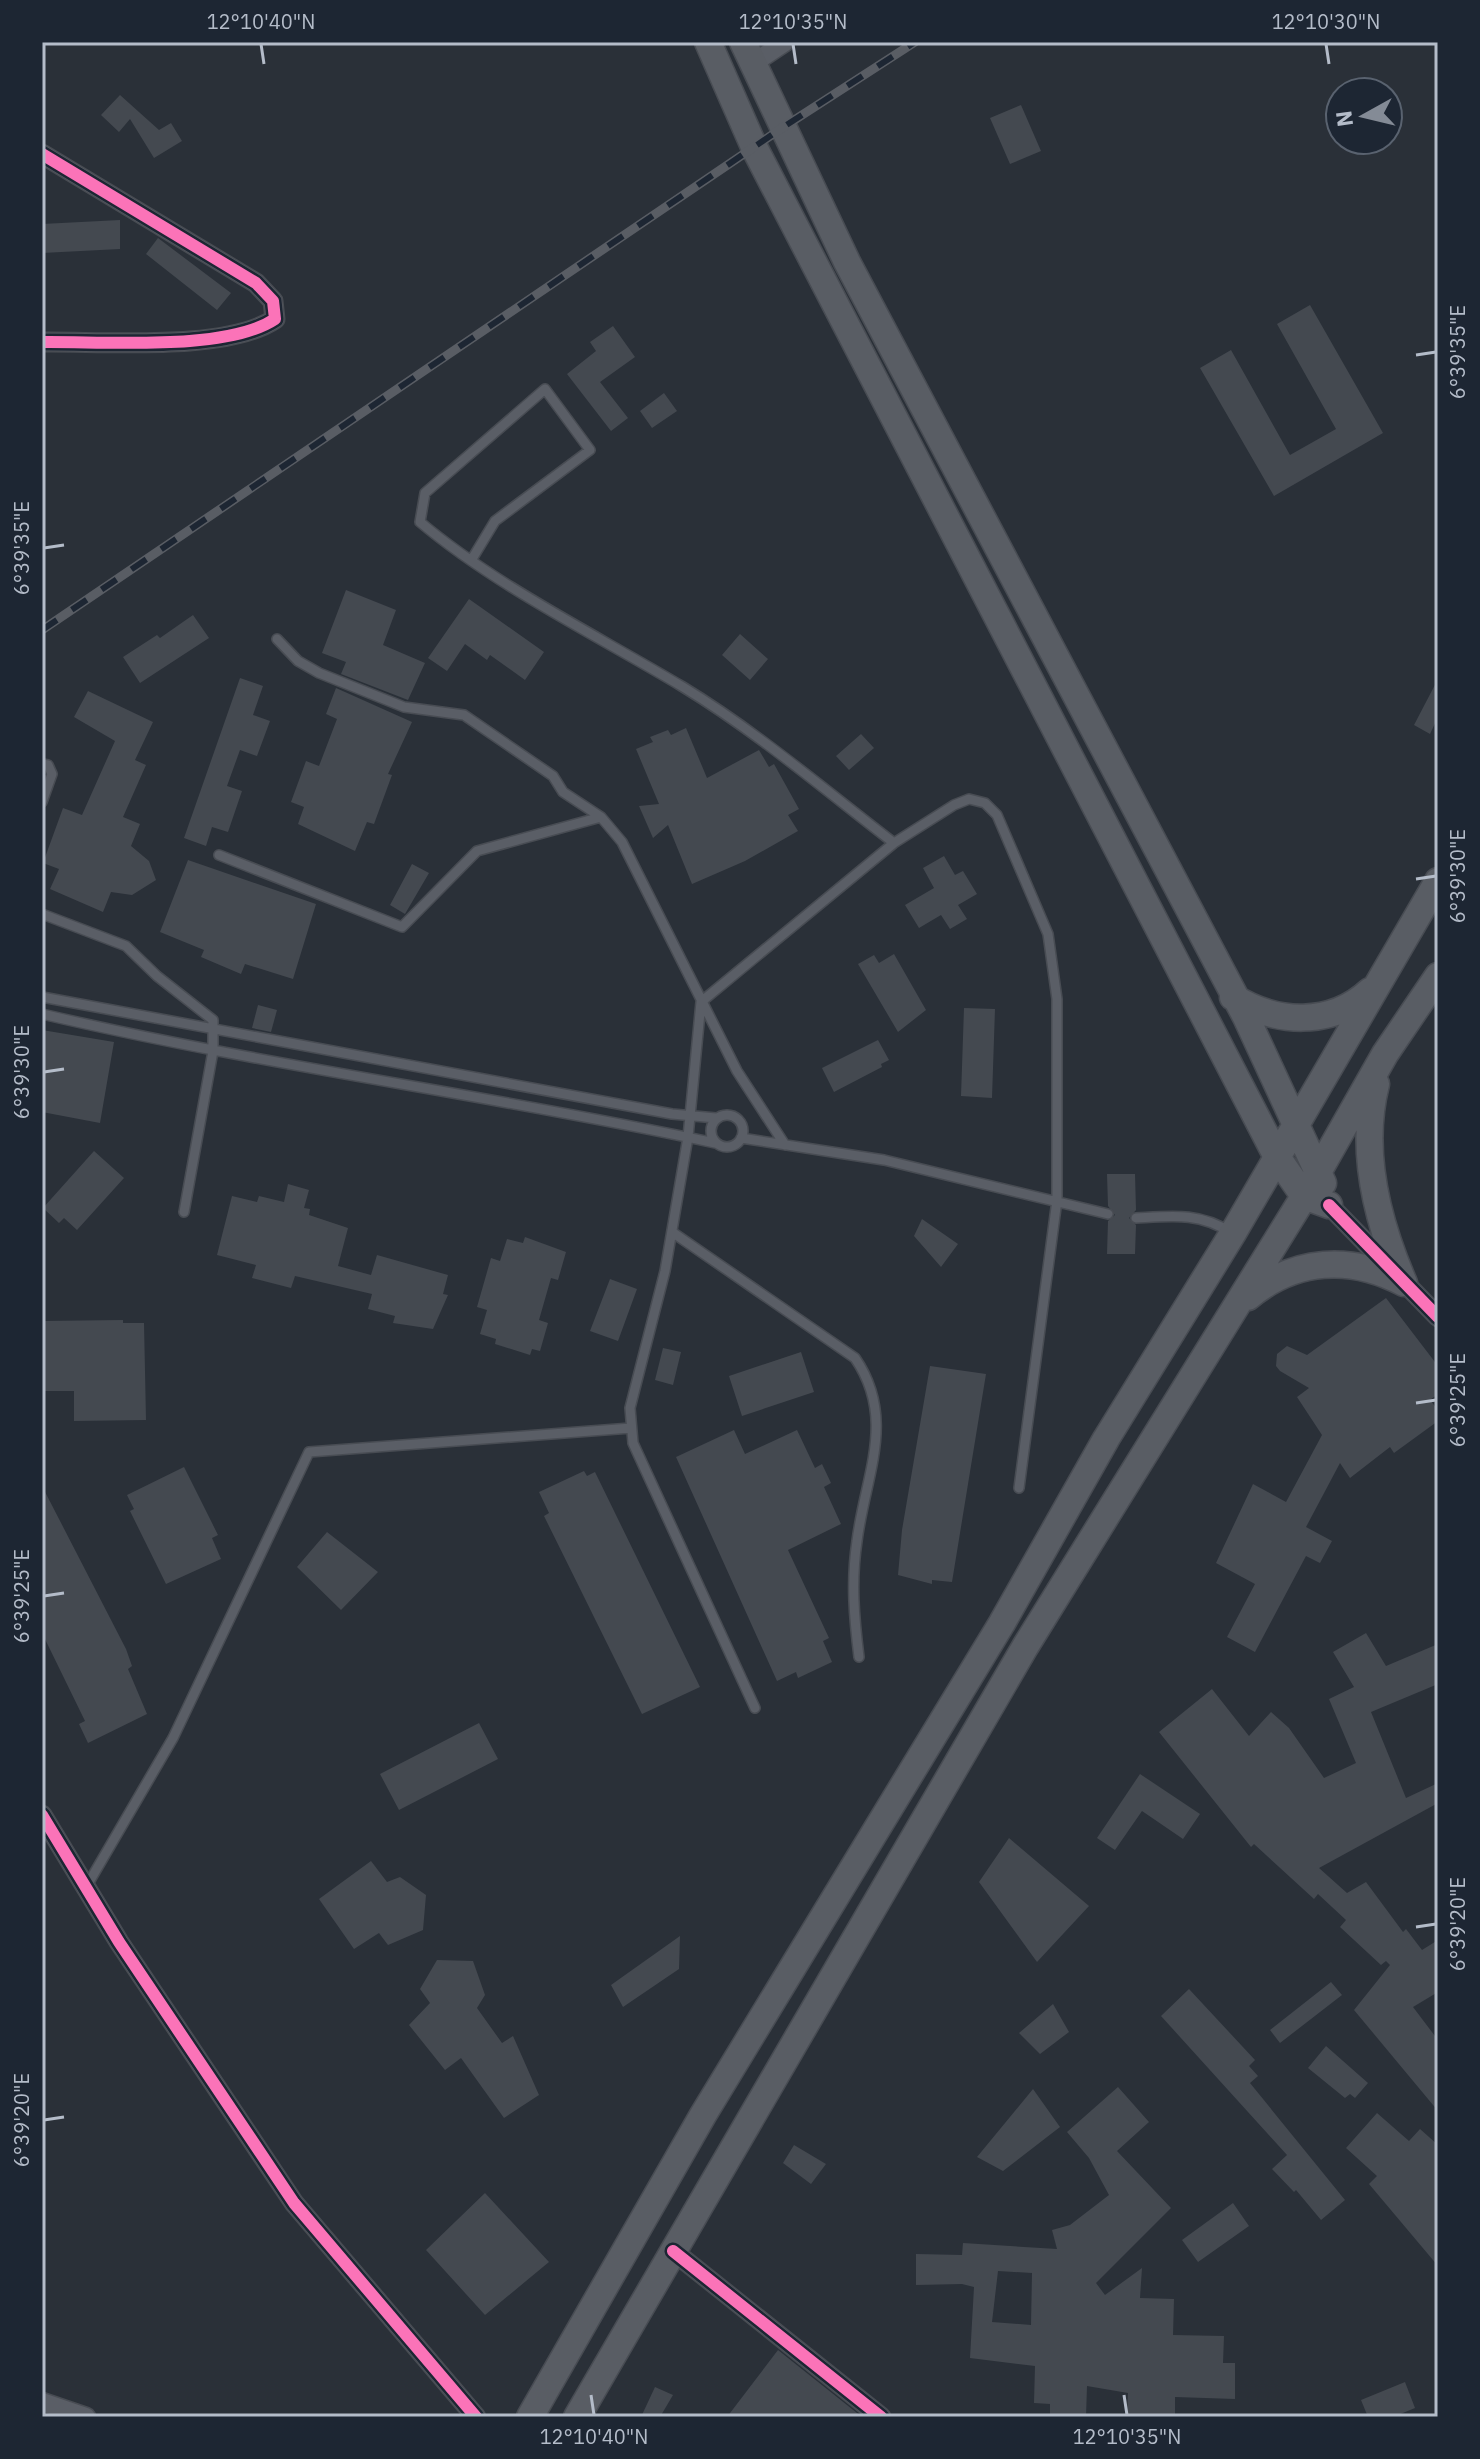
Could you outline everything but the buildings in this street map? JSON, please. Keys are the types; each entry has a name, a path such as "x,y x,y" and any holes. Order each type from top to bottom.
{"main road":[{"path":"708,42 755,149 1277,1157 1304,1196 1329,1205"},
{"path":"748,53 847,262 1233,997 1319,1169 1329,1205"},
{"path":"530,2417 703,2115 1002,1623 1106,1439 1233,1233 1438,881"},
{"path":"1233,997 1272,1015 1313,1017 1349,1006 1378,984"},
{"path":"577,2417 1025,1647 1304,1196 1385,1054 1435,984"},
{"path":"1385,1054 1371,1108 1372,1172 1382,1227 1404,1283"},
{"path":"1231,1315 1260,1287 1278,1277 1315,1265 1352,1264 1404,1283"}],"street":[{"path":"748,53 785,42"},
{"path":"42,154 256,283 273,301 275,319 260,329 218,339 42,342"},
{"path":"1329,1205 1438,1317"},
{"path":"43,1822 294,2203 476,2417"},
{"path":"673,2251 881,2417"},
{"path":"42,2402 86,2417"}],"lane":[{"path":"472,559 495,521 590,450 545,389 425,493 420,522 472,559 735,723 894,843"},
{"path":"277,639 298,661 319,673 404,707 464,715 553,776 563,792 601,817 633,861 737,1071 785,1145"},
{"path":"42,764 48,765 52,774 42,802"},
{"path":"755,1708 633,1443 631,1428 630,1408 672,1232 688,1137 701,1002 894,843 954,805 969,799 985,803 997,815 1010,843 1048,934 1057,999 1057,1200 1019,1488"},
{"path":"219,855 402,927 477,851 601,817"},
{"path":"42,914 126,946 157,976 213,1020 213,1051 184,1212"},
{"path":"42,997 691,1117 735,1116 741,1122 741,1138"},
{"path":"42,1014 213,1051 292,1062 729,1147 741,1138 884,1160 1108,1214"},
{"path":"715,1143 710,1129 716,1118"},
{"path":"1136,1218 1194,1215 1210,1219 1233,1233"},
{"path":"672,1232 855,1358 867,1376 877,1405 875,1448 857,1538 851,1596 859,1657"},
{"path":"85,1889 173,1738 309,1452 631,1428"}],"railway":[{"path":"42,630 782,128 915,42"}],"cycle path":[{"path":"42,154 256,283 273,301 275,319 253,329 196,341 42,342"},
{"path":"1329,1205 1438,1317"},
{"path":"42,1815 119,1942 294,2203 476,2417"},
{"path":"673,2251 881,2417"}]}
